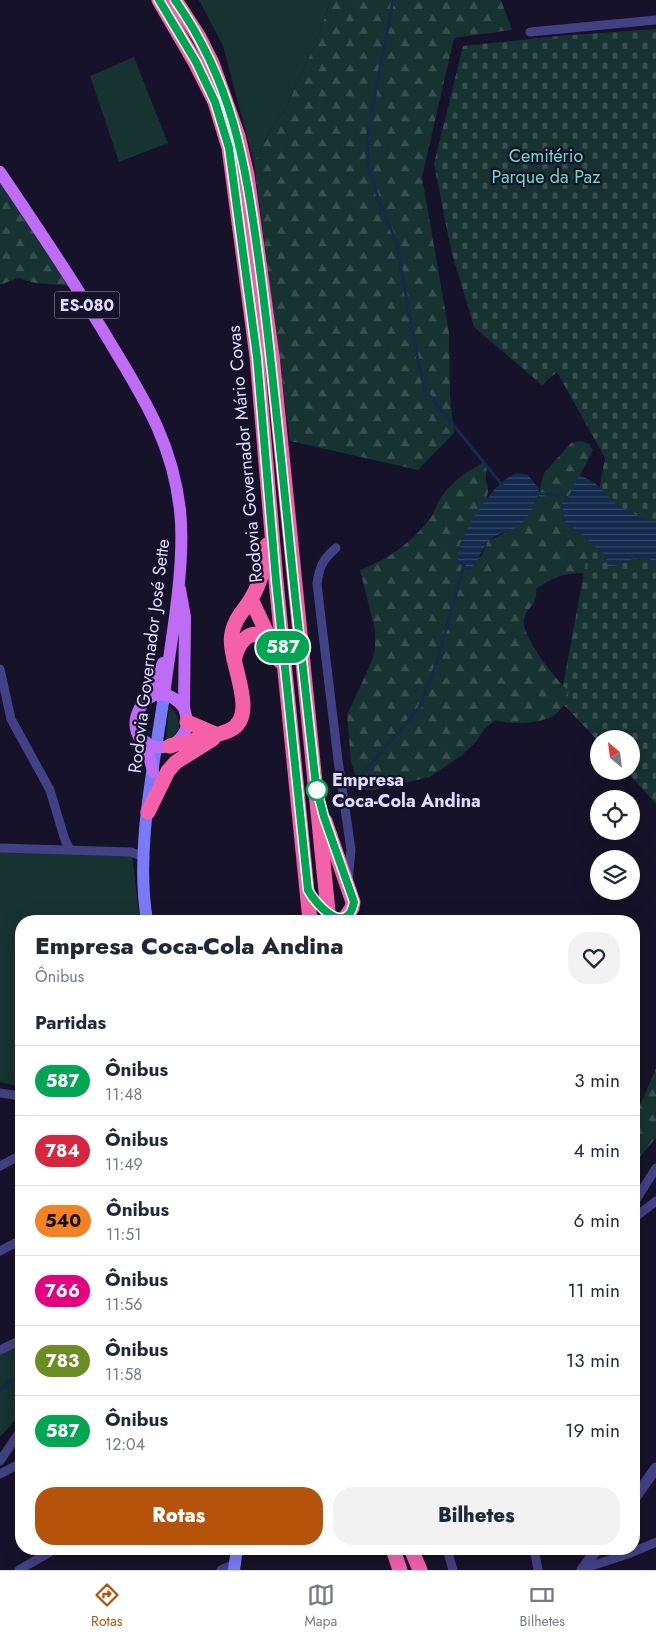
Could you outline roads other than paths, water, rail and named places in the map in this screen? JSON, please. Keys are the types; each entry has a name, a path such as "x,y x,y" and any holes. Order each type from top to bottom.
{"highway":[{"name":"Rodovia Governador Mário Covas","path":"159,0 196,62 215,102 229,148 257,357 276,581 310,915"},
{"name":"Rodovia Governador Mário Covas","path":"175,0 212,63 238,136 247,175 272,356 329,915"},
{"path":"158,745 232,729 243,711 243,694 230,646 232,632 240,611 254,594 263,569 271,522"},
{"path":"254,594 276,581 288,589 300,695 308,708"},
{"path":"254,594 268,636 285,670"},
{"path":"233,661 238,645 243,638 254,634 268,636"},
{"path":"186,715 219,733"},
{"path":"148,812 168,771 176,762 219,733"},
{"path":"316,786 337,856 354,902 347,915"},
{"path":"308,890 326,915"},
{"path":"395,1555 400,1570"},
{"path":"414,1555 420,1568"}],"main road":[{"name":"Rodovia Governador José Sette","path":"0,172 85,302 158,424 171,462 180,510 182,539 171,644 148,812 143,878 146,915"},
{"path":"171,644 150,698 139,708 135,723 138,734 158,745 182,736 186,715 185,617 178,579"},
{"path":"150,698 164,695 172,697 186,715"}],"street":[{"path":"530,32 656,20"},
{"path":"336,548 324,558 319,568 317,584 351,850 348,883"},
{"path":"0,669 11,720 50,790 64,840 70,850"},
{"path":"0,848 131,852 144,858"},
{"path":"337,856 351,850"},
{"path":"0,1094 15,1095"},
{"path":"0,1166 15,1159"},
{"path":"640,1193 656,1168"},
{"path":"640,1213 656,1201"},
{"path":"0,1251 15,1243"},
{"path":"0,1350 15,1343"},
{"path":"0,1461 15,1439"},
{"path":"0,1474 15,1466"},
{"path":"640,1491 656,1468"},
{"path":"640,1549 656,1542"},
{"path":"19,1570 44,1555"},
{"path":"449,1555 453,1570"},
{"path":"535,1555 538,1570"},
{"path":"582,1570 593,1555"},
{"path":"582,1570 624,1555"},
{"path":"221,1570 234,1567"}],"water":[{"path":"517,473 528,475 539,489 530,512 517,527 490,540 472,567 468,570 462,567 457,557 459,547 471,522 498,486"},
{"path":"579,475 594,482 618,506 647,520 656,521 656,563 643,557 607,566 608,562 604,554 564,520 562,503 571,493"}],"waterway":[{"path":"393,0 368,132 367,161 379,201 396,241 425,390 503,486"},
{"path":"535,493 564,496 569,500"},
{"path":"359,778 419,708 437,662 464,565"},
{"path":"0,1389 15,1379"}],"place":[{"name":"Empresa Coca-Cola Andina","path":"317,790"}],"park label":[{"name":"Cemitério Parque da Paz","path":"546,166"}]}
